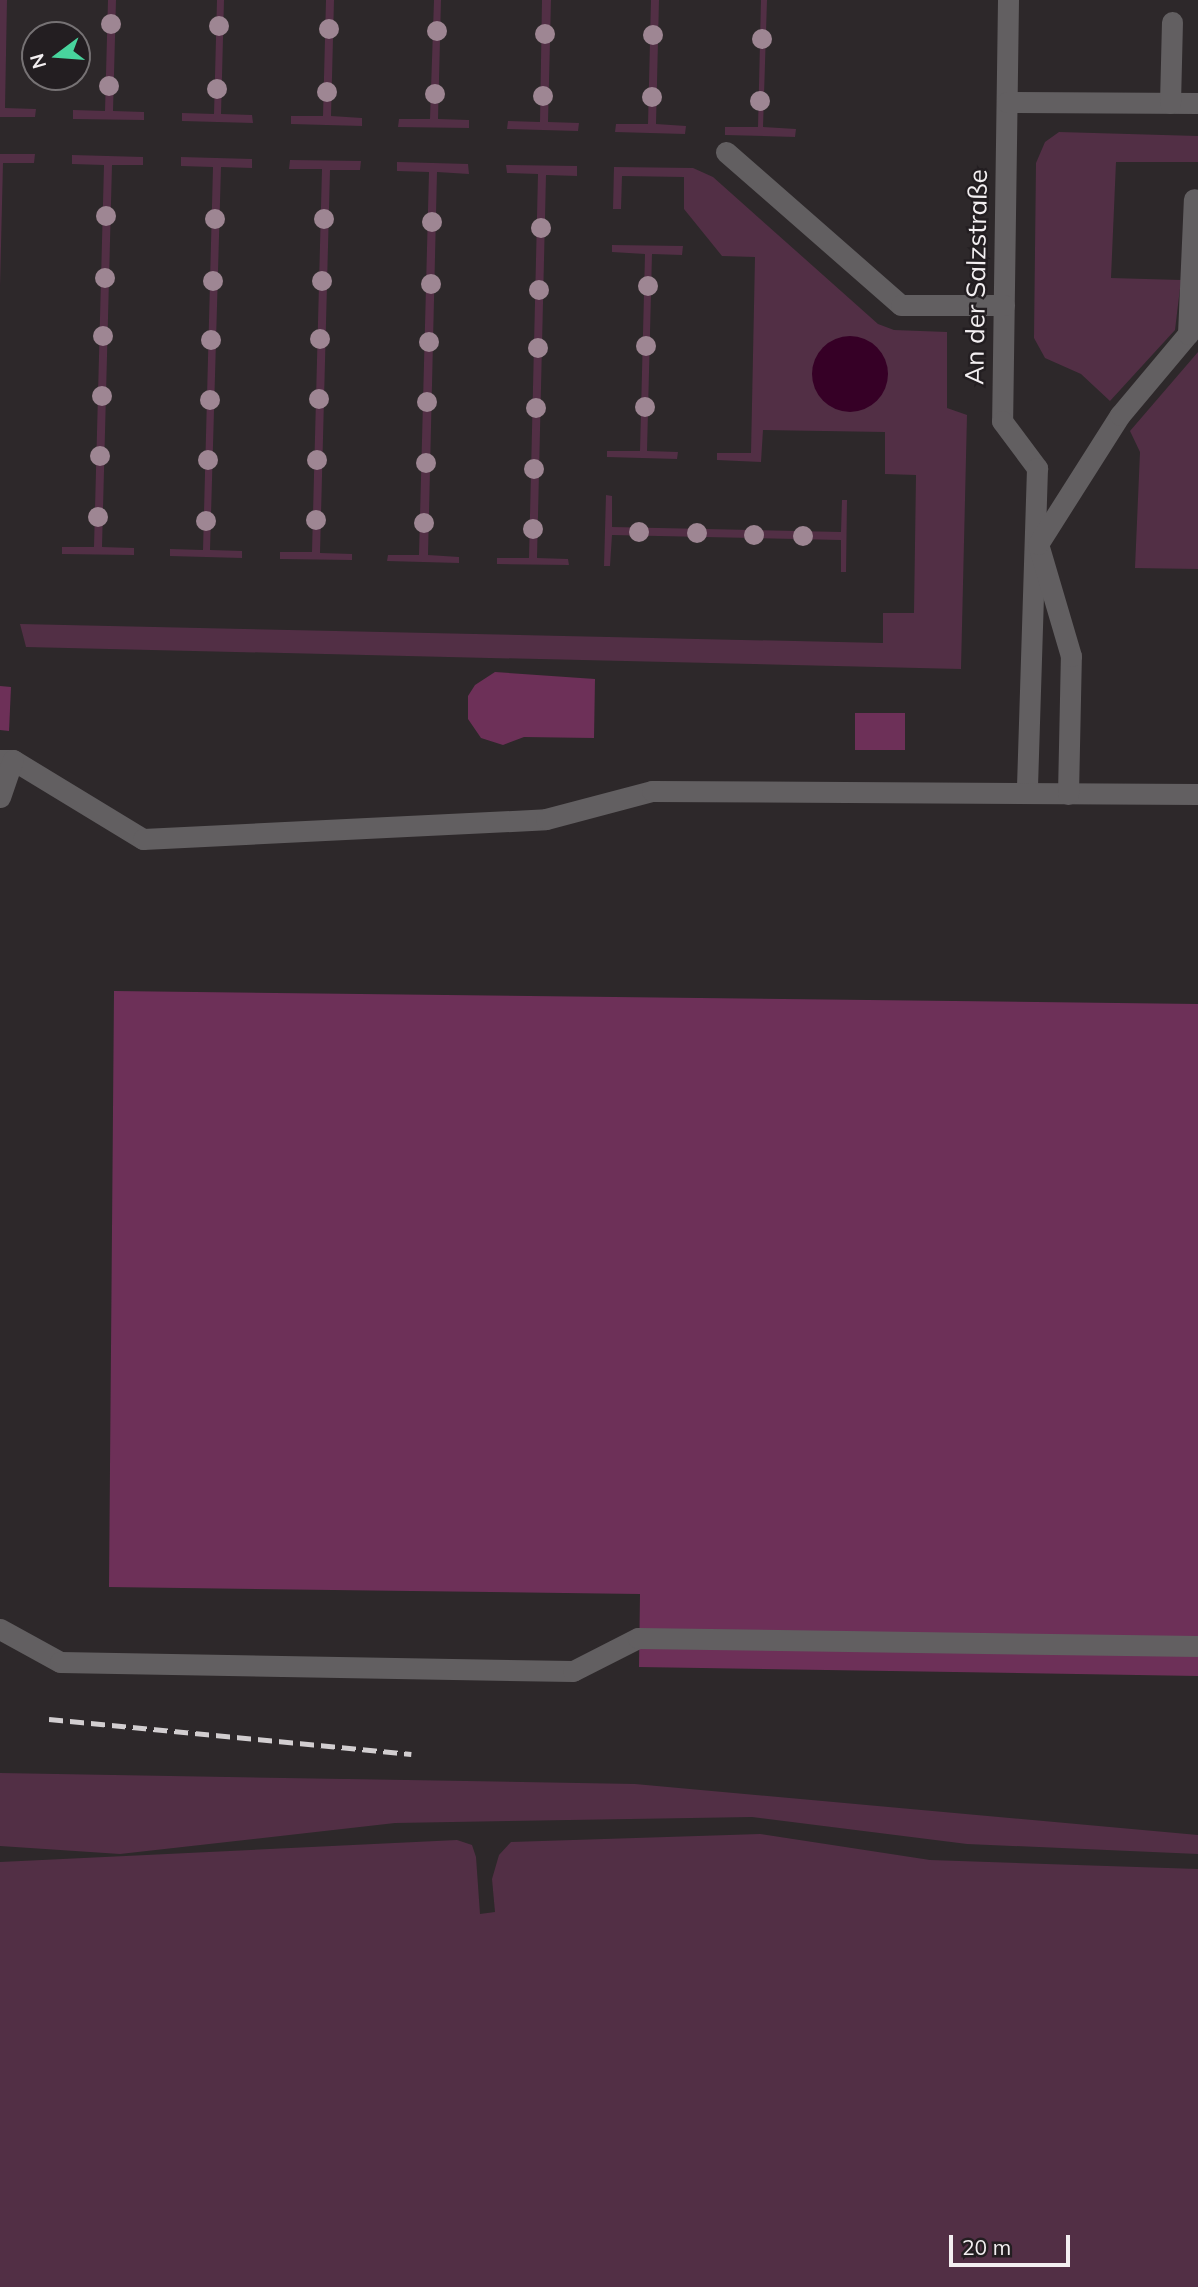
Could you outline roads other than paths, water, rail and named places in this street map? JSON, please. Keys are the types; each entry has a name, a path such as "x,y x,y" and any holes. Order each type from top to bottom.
{"street":[{"name":"An der Salzstraße","path":"1008,0 1002,421 1037,468 1038,544"},
{"path":"1170,103 1172,22"},
{"path":"1007,102 1198,103"},
{"path":"726,152 901,305 1004,305"},
{"path":"1027,793 1038,544 1120,415 1188,334 1194,199"},
{"path":"1038,544 1071,656 1068,794"},
{"path":"0,797 7,760 143,839 546,819 652,791 1198,794"},
{"path":"0,1629 60,1662 545,1671 573,1671 638,1638 1198,1646"}],"railway":[{"path":"49,1719 411,1754"}]}
